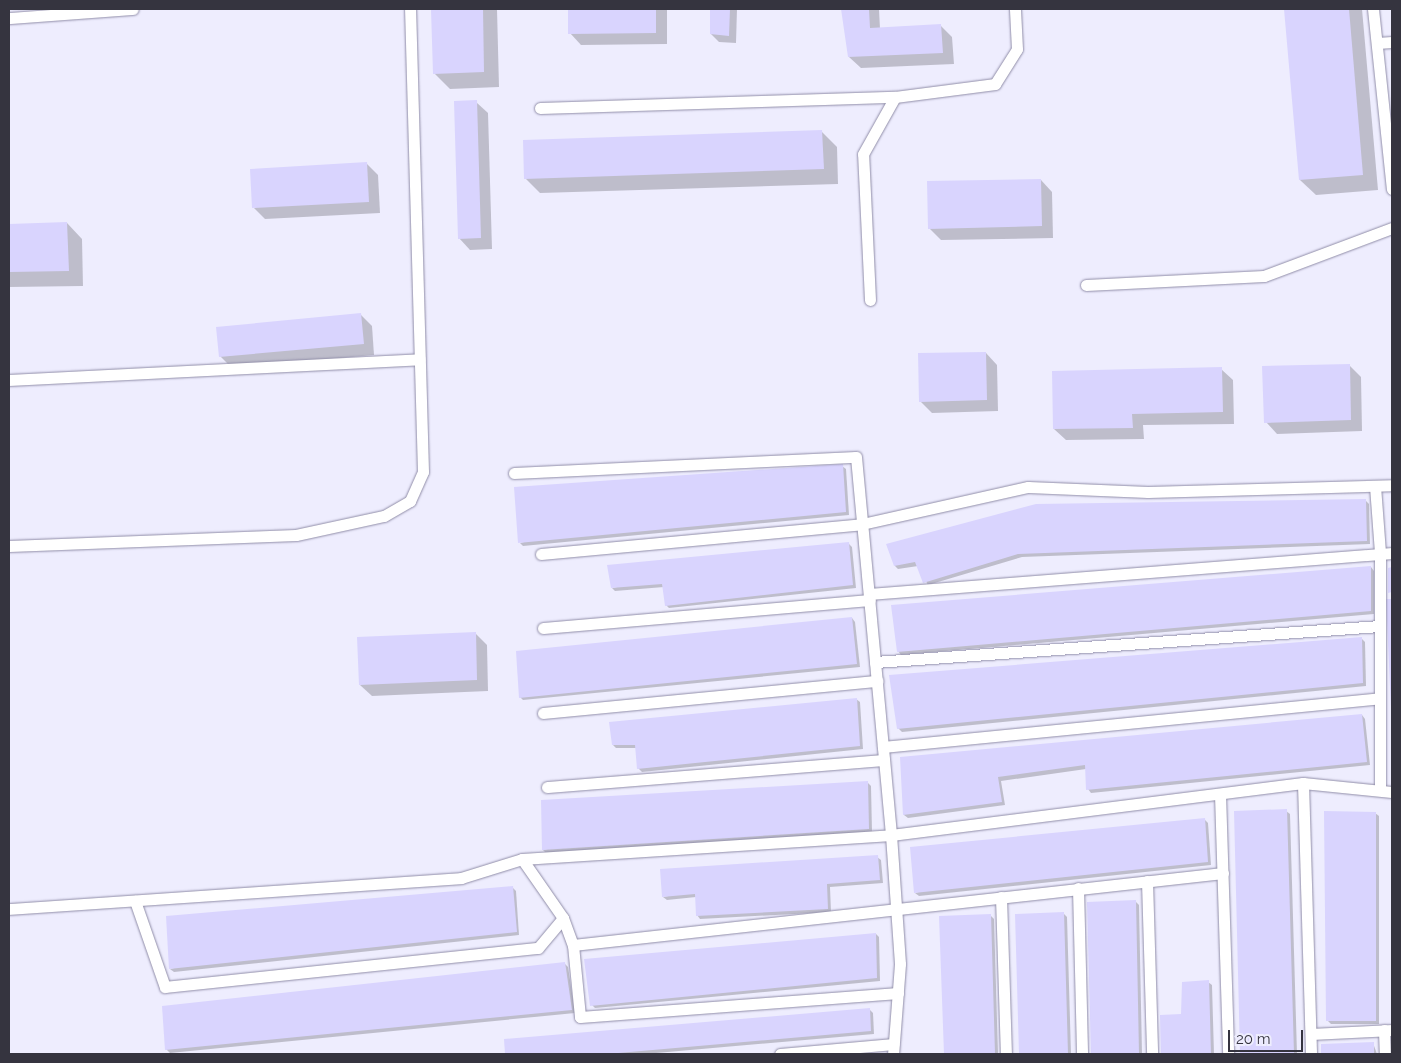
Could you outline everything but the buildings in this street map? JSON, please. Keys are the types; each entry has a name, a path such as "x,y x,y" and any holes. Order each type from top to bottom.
{"lane":[{"path":"9,18 133,9"},
{"path":"9,546 296,535 384,516 410,501 423,472 410,9"},
{"path":"540,108 895,97 995,84 1017,49 1015,9"},
{"path":"1373,9 1390,143 1392,189"},
{"path":"1377,43 1392,42"},
{"path":"870,300 863,154 895,97"},
{"path":"1086,285 1264,276 1392,228"},
{"path":"9,380 419,359"},
{"path":"514,473 856,456 891,836 900,964 893,1049 780,1054"},
{"path":"541,554 862,524 1028,487 1148,492 1392,485"},
{"path":"1375,486 1380,553 1380,790"},
{"path":"543,628 869,597 1392,553"},
{"path":"875,662 1380,626"},
{"path":"543,713 877,681"},
{"path":"883,747 1380,698"},
{"path":"547,787 884,760"},
{"path":"1303,783 1311,1054"},
{"path":"9,909 461,878 522,859 891,836 1303,783 1392,792"},
{"path":"1220,794 1228,1054"},
{"path":"522,859 563,918 573,945 580,1017 898,993"},
{"path":"573,945 1222,873"},
{"path":"1147,881 1152,1054"},
{"path":"1078,888 1082,1054"},
{"path":"1001,897 1006,1054"},
{"path":"135,901 165,987 538,948 563,918"},
{"path":"1311,1034 1388,1030 1385,1054"}]}
